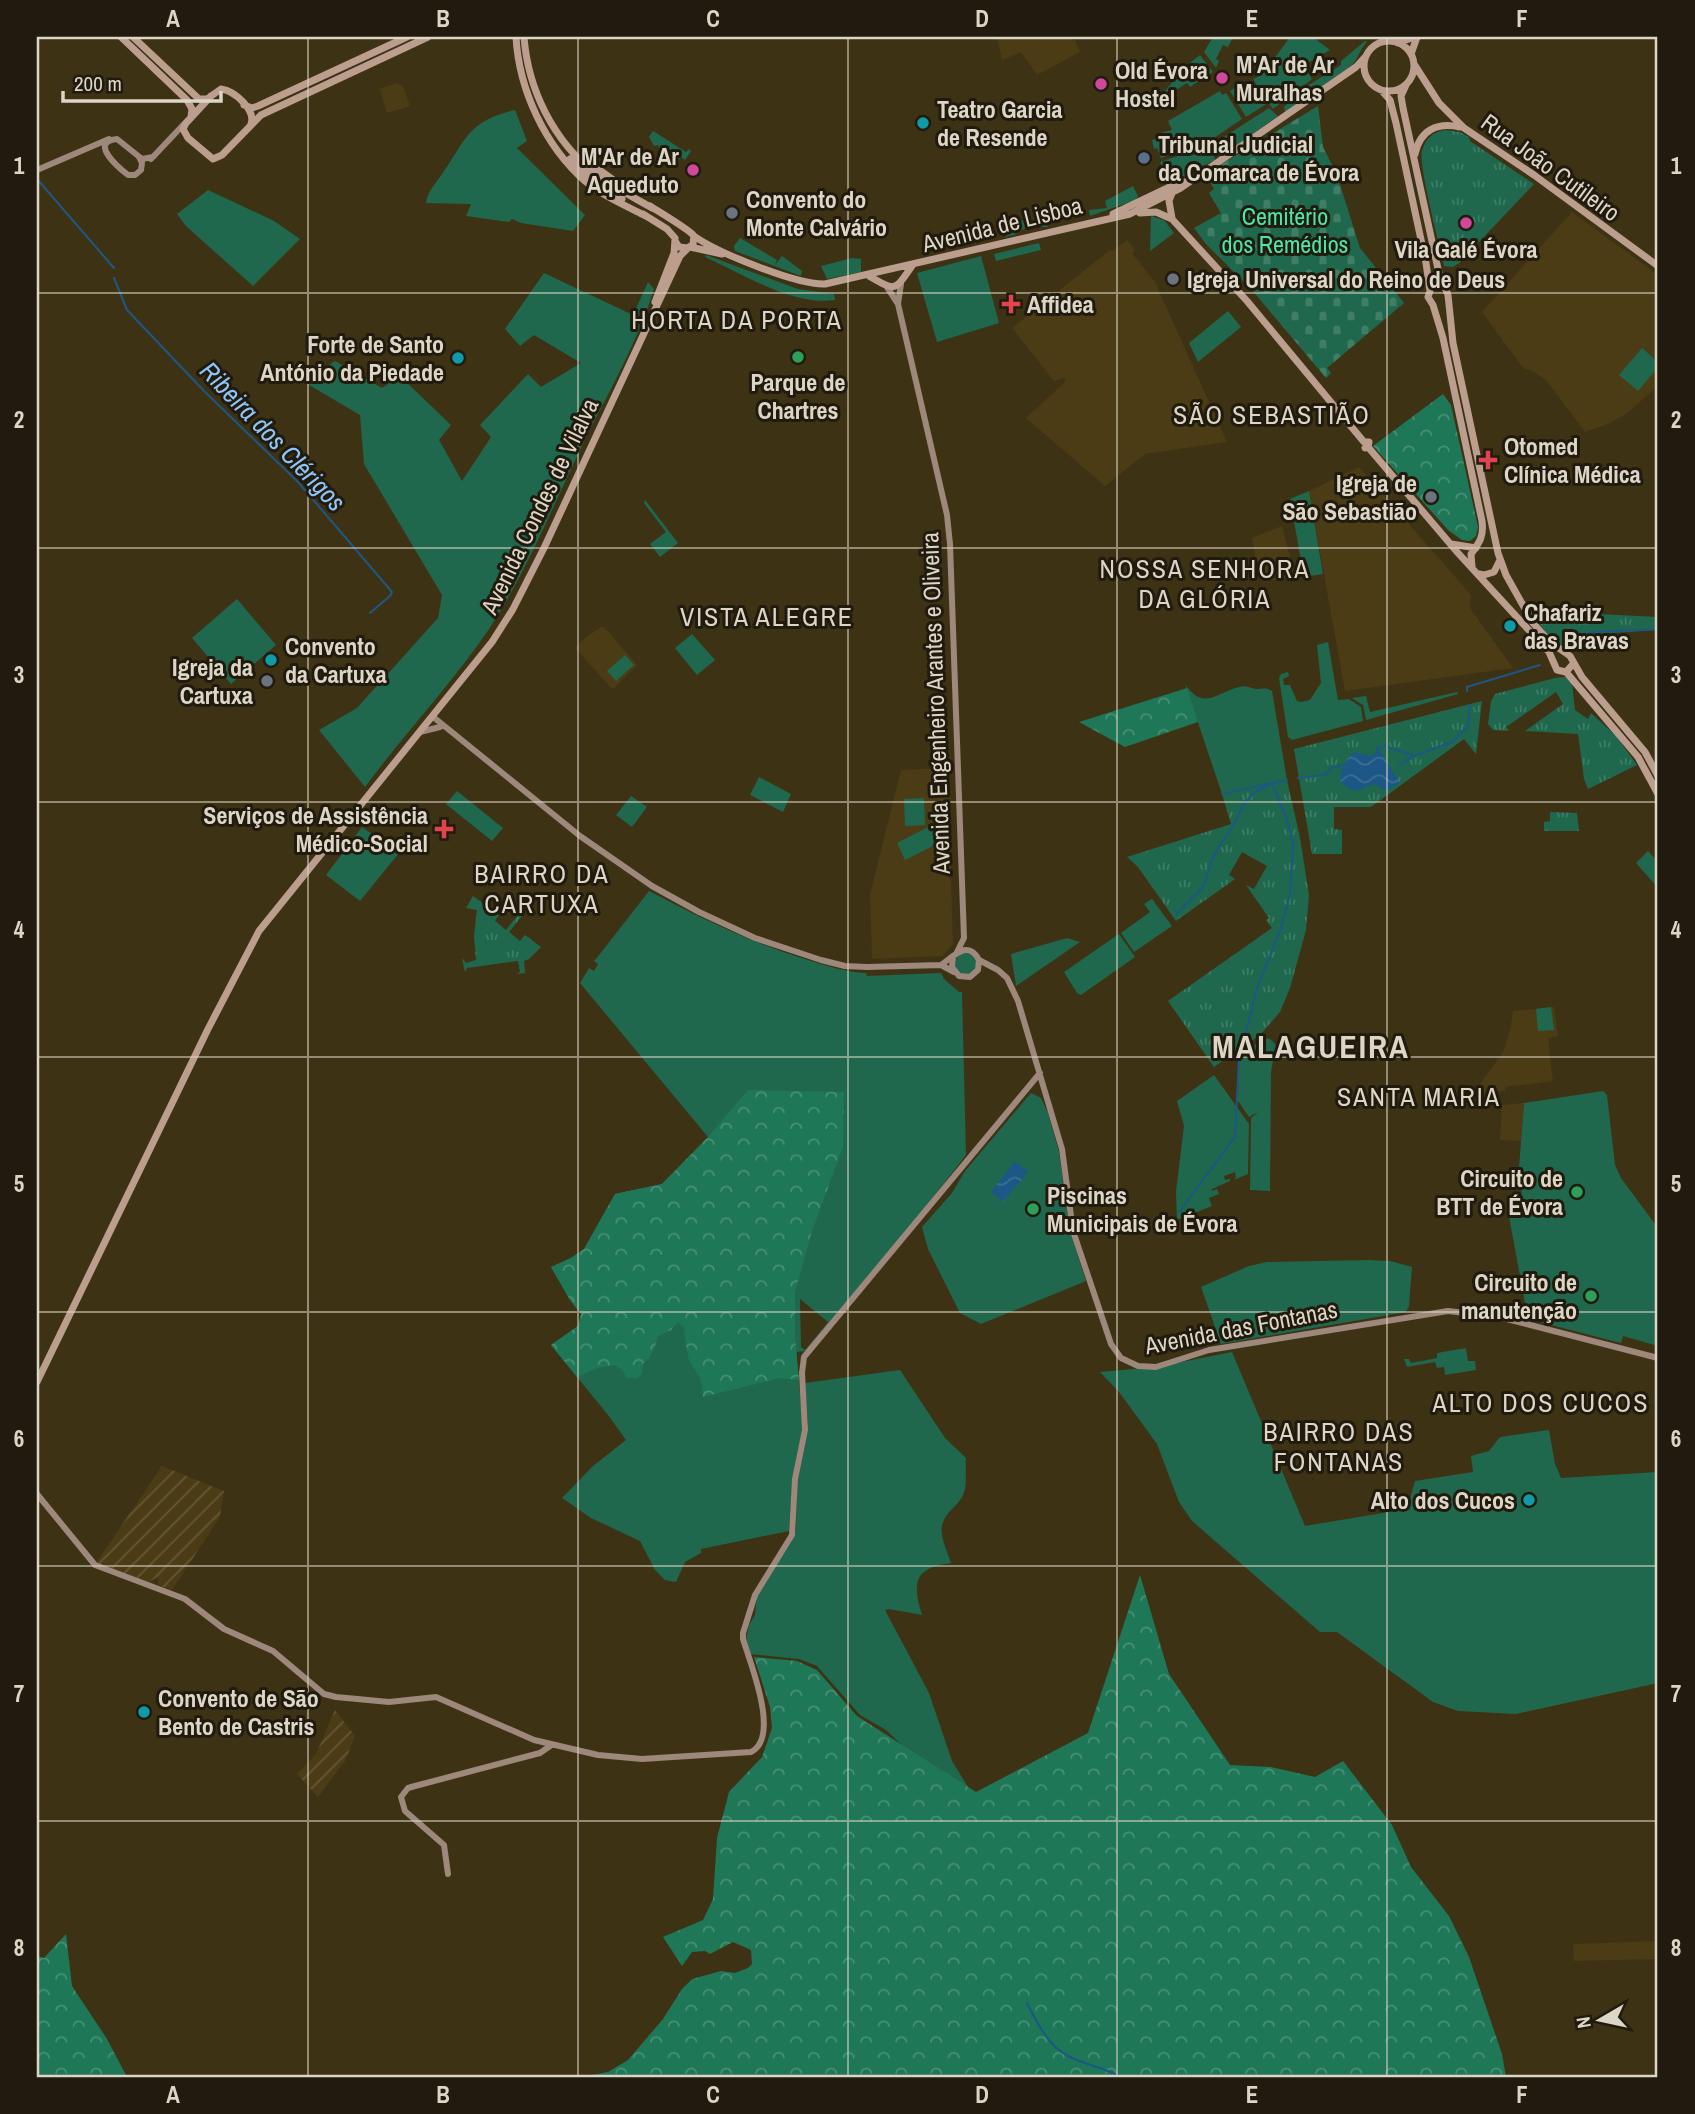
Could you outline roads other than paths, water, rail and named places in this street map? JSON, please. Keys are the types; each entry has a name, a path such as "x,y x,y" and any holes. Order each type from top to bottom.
{"main road":[{"path":"121,37 189,102 192,111 183,129 207,157 215,159 264,113 428,37"},
{"path":"133,37 197,97 204,100 226,90 253,116 251,125"},
{"path":"244,105 252,108 258,106 407,37"},
{"path":"516,37 528,96 549,135 589,176 667,229 679,247 688,248"},
{"path":"524,37 529,70 541,104 552,124 573,150 602,178 692,232 694,236 694,242 680,256 648,326"},
{"path":"1398,43 1416,37"},
{"path":"1411,54 1416,37"},
{"path":"1102,219 1172,193 1356,66 1377,44 1389,41 1398,43 1411,54 1414,64 1401,96 1438,269 1448,295 1453,343 1499,556 1519,601 1533,623 1570,656 1573,664 1645,752 1658,776"},
{"path":"1366,56 1364,64 1367,78"},
{"name":"Rua João Cutileiro","path":"1414,64 1448,113 1464,128 1534,175 1658,266"},
{"path":"1340,76 1352,74 1367,78 1390,100 1393,110 1426,263 1430,291 1428,297 1443,338 1482,521 1483,531 1470,558 1473,569"},
{"path":"1381,90 1394,91 1407,83 1418,82 1431,89"},
{"path":"188,120 213,94"},
{"path":"1414,159 1418,142 1428,130 1441,125 1464,128"},
{"path":"1130,214 1176,184 1186,182"},
{"path":"1172,193 1169,201 1172,219"},
{"path":"1154,199 1164,214"},
{"path":"1102,219 1149,211 1172,219 1247,301 1450,543 1549,652 1558,670 1566,672 1638,757 1658,794"},
{"name":"Avenida de Lisboa","path":"688,248 699,248 746,261 809,284 833,284 1102,219"},
{"path":"648,326 660,285 674,253 677,233 685,229"},
{"name":"Avenida de Lisboa","path":"694,236 746,261"},
{"name":"Avenida de Lisboa","path":"901,282 912,266"},
{"path":"869,276 886,286 896,288 901,282 901,274 890,270 883,279 886,286"},
{"path":"1430,291 1435,287 1445,288"},
{"path":"1433,305 1440,306 1448,301"},
{"name":"Avenida Condes de Vilalva","path":"37,1382 208,1029 250,949 288,895 492,642 513,609 544,548 648,326"},
{"path":"1450,543 1461,547 1492,547 1499,556 1497,569 1489,575 1473,569"},
{"path":"1554,662 1557,656 1565,653"},
{"path":"1566,672 1573,664"}],"street":[{"path":"91,148 99,148 128,175 135,175 188,120"},
{"path":"171,139 180,135 188,138"},
{"path":"37,170 108,139 117,139 145,160 153,157"},
{"path":"108,156 106,144 117,139"},
{"path":"139,157 141,170"},
{"name":"Avenida Engenheiro Arantes e Oliveira","path":"898,304 901,282"},
{"name":"Avenida Engenheiro Arantes e Oliveira","path":"886,286 898,304 947,515 950,544 964,938 955,954"},
{"path":"442,704 442,725"},
{"path":"432,716 435,723 442,725 580,836 652,886 755,938 845,966 941,965 964,978 993,966"},
{"path":"419,733 442,725"},
{"path":"37,1494 95,1565 185,1599 223,1629 274,1651 324,1694 337,1698 389,1703 436,1697 550,1746 598,1755 642,1759 739,1754 758,1748 763,1730 763,1705 743,1633 754,1595 792,1535 795,1479 806,1430 802,1373 804,1357 1040,1073 1018,1001 1007,978 993,966 979,960 964,938"},
{"path":"941,965 955,954 967,949 973,951"},
{"path":"954,972 952,967 955,954"},
{"path":"978,970 979,960"},
{"name":"Avenida das Fontanas","path":"1040,1073 1062,1149 1075,1236 1111,1344 1121,1358 1138,1366 1156,1367 1209,1350 1448,1311 1499,1317 1658,1358"},
{"path":"447,1874 444,1845 405,1811 401,1797 404,1792 415,1786 540,1753 550,1746"}],"water":[{"path":"1377,746 1400,783 1386,791 1375,784 1354,791 1341,784 1341,770 1348,758 1355,752 1369,756 1375,753"},
{"path":"1015,1161 1028,1172 1003,1202 991,1192"}],"waterway":[{"name":"Ribeira dos Clérigos","path":"37,179 114,268"},
{"name":"Ribeira dos Clérigos","path":"114,278 127,310 204,391 298,482 392,592 370,613"},
{"path":"1565,645 1593,632 1658,629"},
{"path":"1467,691 1467,687 1540,665"},
{"path":"1398,766 1414,756 1452,742 1468,727 1470,705"},
{"path":"1380,748 1385,746 1412,755"},
{"path":"1298,778 1325,775 1331,768 1342,765"},
{"path":"1222,794 1287,780"},
{"path":"1176,914 1203,887 1215,853 1245,802 1272,783 1288,822 1293,845 1290,894 1281,928 1257,988 1242,1048"},
{"path":"1179,1212 1235,1137 1239,1059"},
{"path":"1027,2003 1044,2033 1061,2052 1120,2077"}],"place":[{"name":"M'Ar de Ar Muralhas","path":"1222,78"},
{"name":"Old Évora Hostel","path":"1101,84"},
{"name":"Teatro Garcia de Resende","path":"923,123"},
{"name":"Tribunal Judicial da Comarca de Évora","path":"1144,158"},
{"name":"M'Ar de Ar Aqueduto","path":"693,170"},
{"name":"Convento do Monte Calvário","path":"732,213"},
{"name":"Vila Galé Évora","path":"1466,223"},
{"name":"Igreja Universal do Reino de Deus","path":"1173,279"},
{"name":"Affidea","path":"1011,304"},
{"name":"Parque de Chartres","path":"798,357"},
{"name":"Forte de Santo António da Piedade","path":"458,358"},
{"name":"Otomed Clínica Médica","path":"1488,460"},
{"name":"Igreja de São Sebastião","path":"1431,497"},
{"name":"Chafariz das Bravas","path":"1510,626"},
{"name":"Convento da Cartuxa","path":"271,660"},
{"name":"Igreja da Cartuxa","path":"267,681"},
{"name":"Serviços de Assistência Médico-Social","path":"444,829"},
{"name":"Circuito de BTT de Évora","path":"1577,1192"},
{"name":"Piscinas Municipais de Évora","path":"1033,1209"},
{"name":"Circuito de manutenção","path":"1591,1296"},
{"name":"Alto dos Cucos","path":"1529,1500"},
{"name":"Convento de São Bento de Castris","path":"144,1712"}],"district":[{"name":"HORTA DA PORTA","path":"737,319"},
{"name":"SÃO SEBASTIÃO","path":"1272,414"},
{"name":"NOSSA SENHORA DA GLÓRIA","path":"1205,583"},
{"name":"VISTA ALEGRE","path":"767,616"},
{"name":"BAIRRO DA CARTUXA","path":"542,888"},
{"name":"MALAGUEIRA","path":"1311,1046"},
{"name":"SANTA MARIA","path":"1419,1096"},
{"name":"ALTO DOS CUCOS","path":"1541,1402"},
{"name":"BAIRRO DAS FONTANAS","path":"1339,1446"}],"park label":[{"name":"Cemitério dos Remédios","path":"1285,230"}]}
